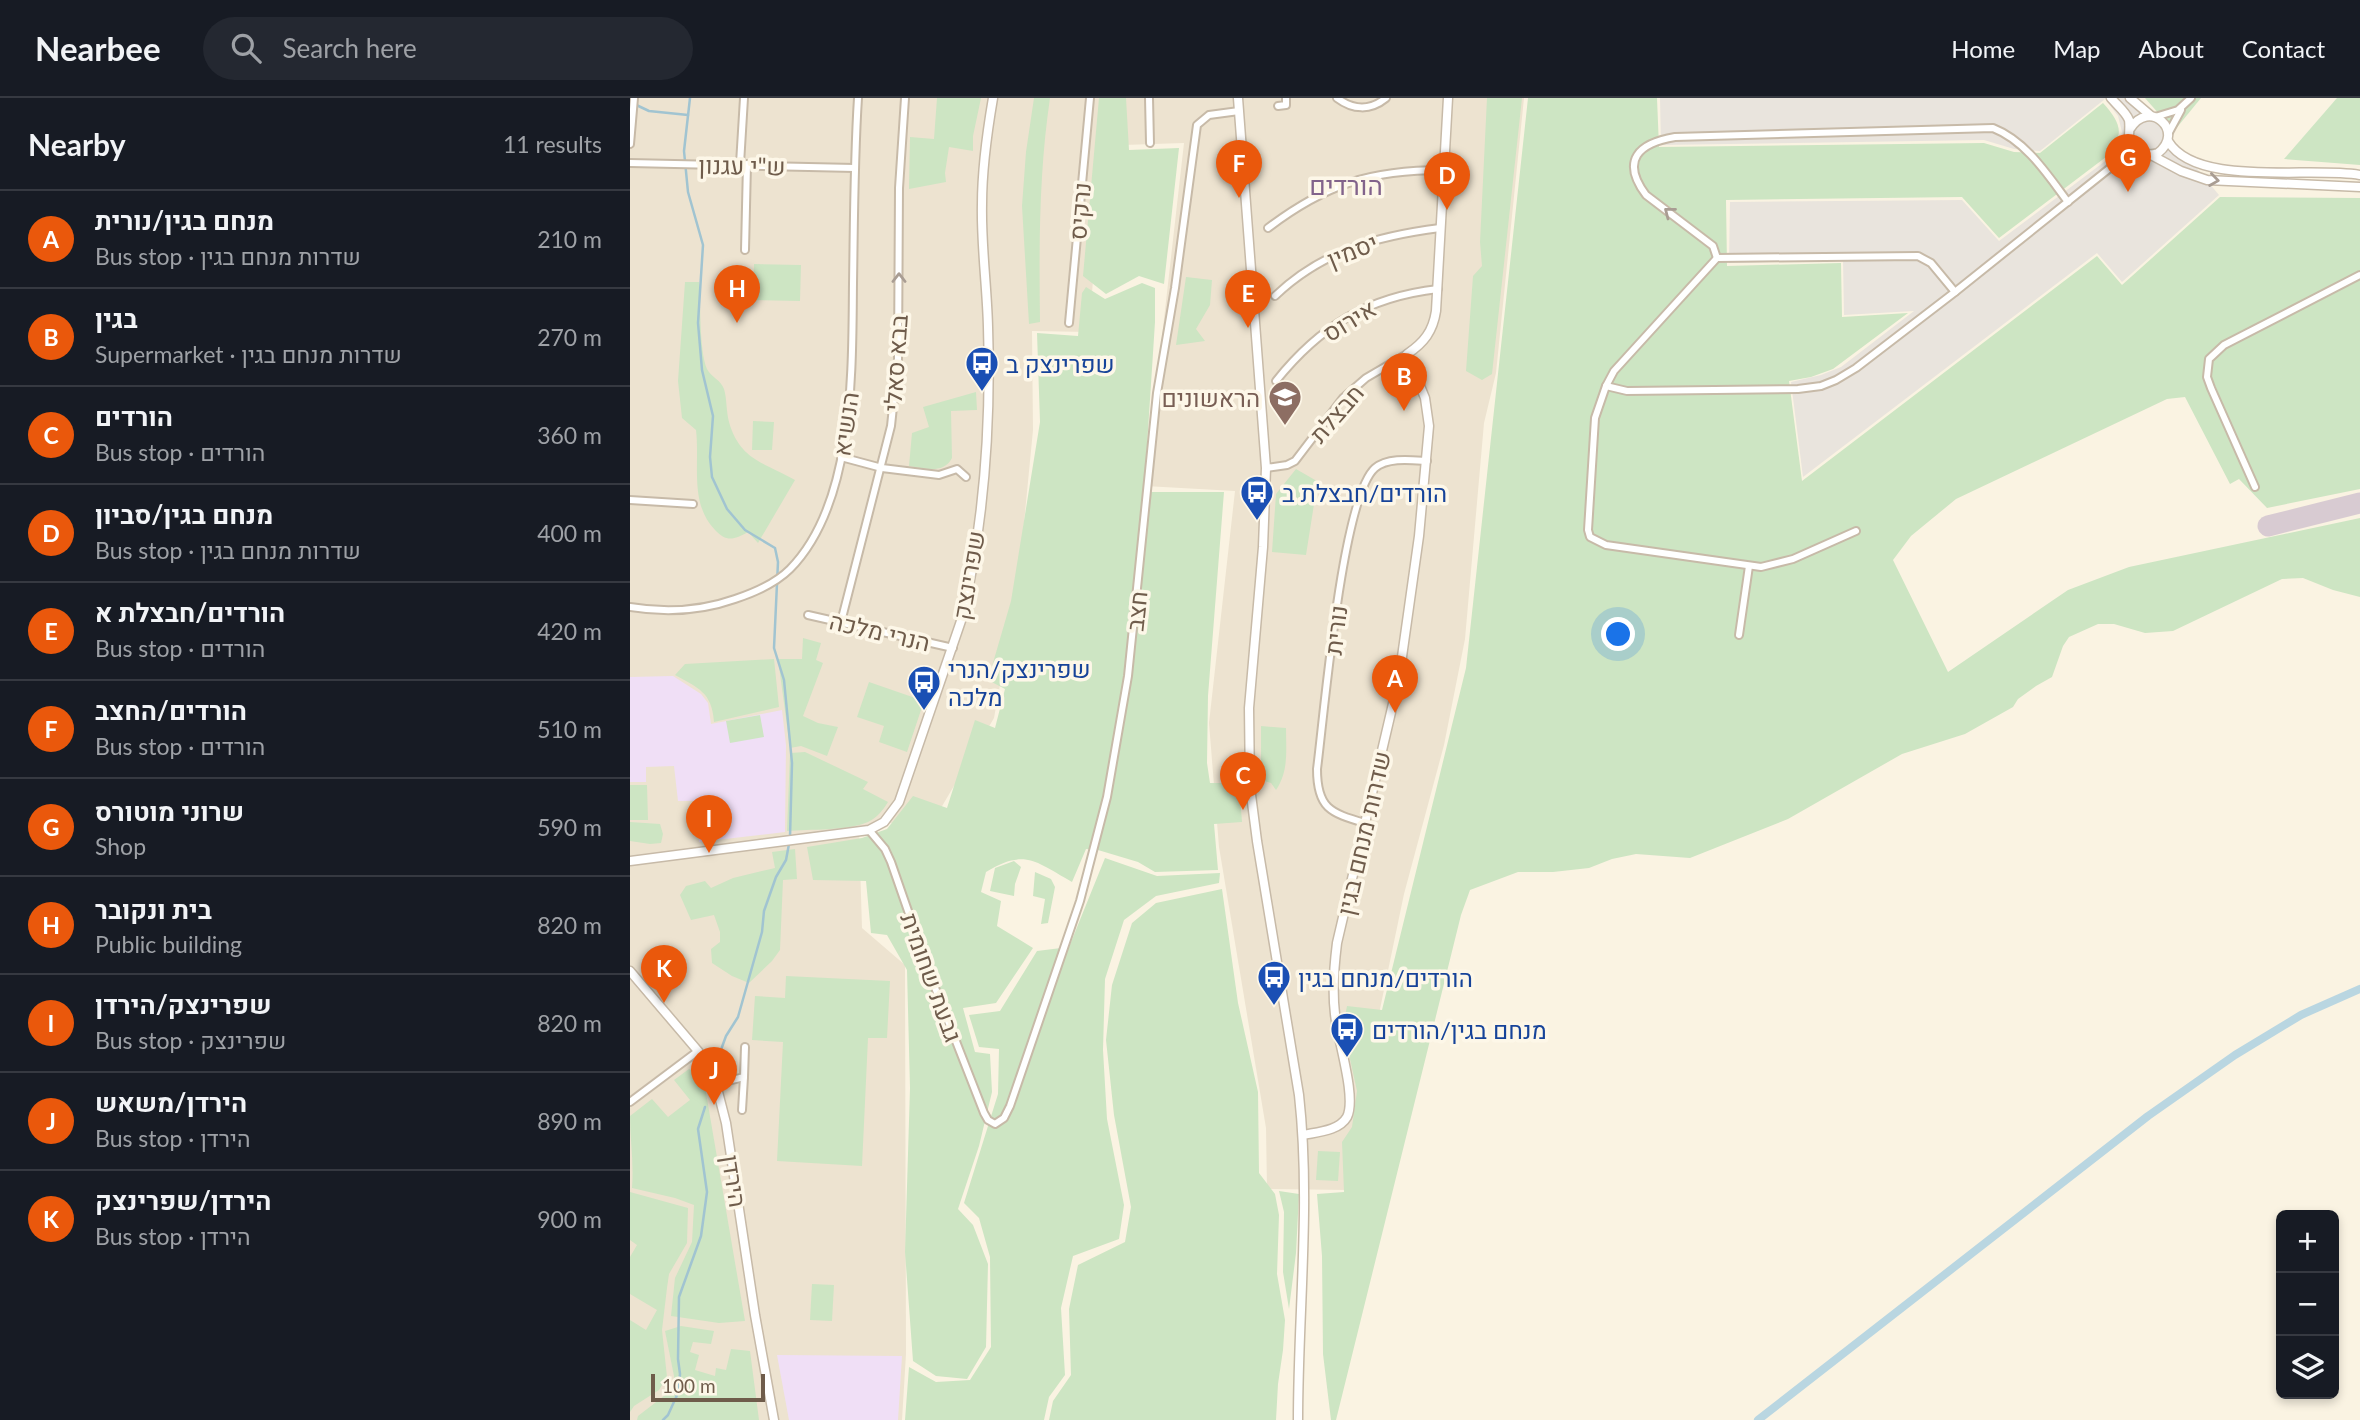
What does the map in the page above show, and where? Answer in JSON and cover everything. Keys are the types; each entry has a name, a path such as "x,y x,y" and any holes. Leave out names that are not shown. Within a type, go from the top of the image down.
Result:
{"street":[{"path":"630,144 634,98"},
{"path":"744,98 745,250"},
{"name":"הנשיא","path":"630,607 673,611 707,608 744,596 789,570 815,533 827,505 848,422 858,98"},
{"name":"בבא סאלי","path":"841,622 891,426 898,359 899,188 905,98"},
{"name":"שפרינצק","path":"869,830 884,822 899,802 953,648 969,589 984,465 988,326 981,205 985,148 993,98"},
{"name":"נרקיס","path":"1069,323 1090,98"},
{"path":"1149,98 1150,143"},
{"path":"1238,98 1266,468 1263,547 1249,708 1249,775 1258,853 1299,1095 1303,1135 1304,1267 1297,1420"},
{"path":"1278,106 1286,105 1286,98"},
{"path":"1337,98 1357,108 1374,106 1386,98"},
{"path":"1407,355 1427,338 1434,326 1448,98"},
{"path":"2111,98 2126,115 2133,147 2207,180 2360,187"},
{"path":"2130,98 2145,113 2164,124 2179,155 2209,168 2360,175"},
{"path":"2115,164 2126,149 2134,122 2143,117 2170,114 2191,98"},
{"path":"1606,386 1627,391 1764,391 1821,386 1856,368 2115,164 2130,156 2148,155 2162,150 2184,105"},
{"name":"חצב","path":"995,1124 1004,1118 1010,1106 1083,889 1107,797 1128,676 1157,393 1175,288 1197,125 1209,115 1239,111"},
{"path":"1717,258 1713,246 1646,195 1635,177 1636,158 1641,149 1655,141 1675,137 1993,128 2008,134 2029,153 2068,202"},
{"name":"ש\"י עגנון","path":"630,163 855,169"},
{"path":"1268,228 1338,186 1389,172 1443,170"},
{"name":"יסמין","path":"1275,296 1319,263 1353,246 1392,235 1440,228"},
{"path":"1856,531 1793,559 1761,567 1606,545 1590,537 1588,520 1595,418 1606,386 1614,371 1717,258 1918,256 1931,263 1955,292"},
{"path":"2255,487 2211,388 2207,377 2208,359 2224,345 2360,275"},
{"name":"אירוס","path":"1276,381 1310,344 1357,311 1394,296 1438,289"},
{"name":"חבצלת","path":"1266,468 1295,461 1343,398 1366,378 1407,355"},
{"name":"שדרות מנחם בגין","path":"1303,1135 1339,1125 1346,1119 1349,1111 1348,1087 1335,1012 1337,943 1401,668 1429,441 1428,411 1407,355"},
{"path":"841,457 882,468 939,475 957,469 966,477"},
{"name":"נורית","path":"1365,823 1337,815 1329,809 1318,794 1317,784 1346,549 1358,503 1371,472 1378,466 1394,461 1427,461"},
{"path":"630,500 693,504"},
{"path":"1739,635 1749,566"},
{"name":"הנרי מלכה","path":"808,615 953,648"},
{"path":"630,861 869,830"},
{"name":"גבעת שחומית","path":"869,830 885,849 891,862 932,980 984,1113 988,1120 995,1124"},
{"name":"הירדן","path":"630,971 698,1051 716,1084 726,1123 774,1420"},
{"path":"742,1110 745,1047"},
{"path":"630,1102 698,1051"},
{"path":"716,1084 744,1077"}],"shaded area":[{"path":"630,98 1107,98 1089,332 1032,331 1033,430 1018,585 994,718 938,813 859,830 862,928 905,965 906,1354 902,1420 630,1420"},
{"path":"1122,98 1524,98 1496,373 1484,423 1465,639 1444,745 1404,894 1370,1057 1348,1190 1267,1189 1266,1128 1219,847 1209,723 1235,491 1145,486 1184,143 1123,145"},
{"path":"1660,98 2138,98 2219,195 2122,282 2097,253 1803,477 1791,382 1841,367 1914,311 1844,315 1843,260 1729,263 1730,202 1962,200 1999,241 2108,159 2118,147 2122,132 2118,116 2105,99 2040,151 2014,149 1984,140 1661,145"},
{"path":"673,676 701,694 708,703 711,724 782,710 786,745 785,832 699,842 697,801 678,801 674,766 646,767 646,782 630,782 630,677"},
{"path":"777,1355 902,1356 898,1420 789,1420"}],"green space":[{"path":"937,98 981,98 973,136 973,151 949,147 946,182 909,189 910,137 934,139"},
{"path":"1034,98 1050,98 1042,181 1040,322 1029,324 1022,206"},
{"path":"1099,98 1126,98 1129,150 1179,148 1164,284 1139,276 1106,294 1083,276"},
{"path":"1487,98 1522,98 1492,374 1482,380 1466,371 1473,276 1482,266 1480,242"},
{"path":"1528,98 1657,98 1659,147 1984,143 2014,152 2040,153 2103,103 2109,110 2119,130 2116,142 2106,157 1999,238 1962,197 1726,200 1727,266 1841,263 1842,317 1908,313 1833,369 1789,381 1802,481 2097,256 2122,285 2220,197 2360,198 2360,489 2267,508 2239,479 2230,484 2185,397 2167,399 1956,499 1911,536 1893,560 1948,672 2068,590 2129,567 2360,518 2360,597 2303,578 2282,579 2173,631 2145,633 2114,624 2098,624 2069,637 2052,677 2018,699 2013,707 1965,734 1902,754 1788,819 1690,858 1636,854 1589,868 1518,872 1470,890 1461,915 1336,1420 1331,1420 1323,1354 1322,1256 1317,1194 1344,1192 1342,1142 1352,1127 1357,1091 1343,1027 1347,1006 1382,1010 1466,668"},
{"path":"2145,98 2201,98 2174,131"},
{"path":"2337,98 2360,98 2360,165 2284,159"},
{"path":"754,264 801,265 800,301 753,300"},
{"path":"1186,277 1212,280 1210,305 1196,329 1205,341 1176,345"},
{"path":"685,282 699,282 704,361 709,372 724,389 728,418 739,445 763,464 795,480 758,543 748,532 734,538 723,536 715,530 702,508 697,483 696,430 682,418 678,381"},
{"path":"1142,283 1155,288 1144,492 1224,492 1208,696 1207,763 1210,783 1239,783 1242,822 1214,824 1218,870 1155,872 1138,862 1086,849 1072,882 1030,860 1011,861 986,872 981,892 1001,901 997,926 1033,948 996,1003 963,1008 975,1052 990,1054 992,1092 979,1146 958,1209 973,1225 988,1264 986,1347 967,1379 936,1376 913,1361 905,1252 910,1088 907,970 887,935 871,933 866,881 813,880 807,847 862,838 887,829 913,796 947,808 975,720 995,728 1005,689 988,680 1011,601 1040,422 1037,333 1078,336 1082,293 1086,287 1105,299"},
{"path":"976,392 977,410 951,411 952,458 948,463 938,469 909,466 912,433 929,427 923,407"},
{"path":"753,421 774,422 772,450 752,450"},
{"path":"1296,469 1322,484 1315,498 1306,555 1272,552 1276,494"},
{"path":"803,638 821,643 816,660 823,663 803,716 818,723 838,727 827,756 801,746 790,748 778,659 802,659"},
{"path":"774,659 779,707 714,722 707,697 675,675 685,664"},
{"path":"869,682 924,701 907,752 879,742 884,726 857,717"},
{"path":"760,715 764,737 730,743 726,721"},
{"path":"1261,726 1286,728 1285,768 1276,790 1271,783 1261,780"},
{"path":"805,752 868,782 863,789 888,802 882,811 868,822 859,825 787,831 790,753"},
{"path":"630,785 647,785 648,820 630,820"},
{"path":"630,822 660,824 663,834 661,843 630,841"},
{"path":"795,849 797,879 783,880 780,950 749,983 732,976 712,963 711,949 720,942 720,932 714,915 691,920 680,895 686,886 705,881 711,888 733,878 775,868 772,852"},
{"path":"1105,858 1157,876 1220,873 1219,883 1156,896 1124,920 1105,979 1103,1050 1107,1119 1124,1205 1119,1239 1073,1256 1061,1308 1065,1375 1049,1397 1044,1420 905,1420 909,1367 936,1382 970,1380 991,1347 990,1257 979,1218 964,1203 998,1094 999,1049 979,1047 969,1015 1000,1011 1037,951 1069,947"},
{"path":"1014,861 1021,867 1014,896 990,891 995,868"},
{"path":"1035,872 1051,879 1055,887 1048,923 1041,924 1045,899 1033,896"},
{"path":"1222,889 1238,1003 1258,1092 1259,1173 1275,1194 1279,1215 1277,1274 1285,1320 1276,1420 1049,1420 1053,1401 1071,1375 1069,1309 1078,1265 1125,1242 1131,1207 1114,1115 1106,1040 1112,985 1132,923 1156,903"},
{"path":"786,976 890,981 887,1038 868,1038 862,1166 777,1161 783,1042 752,1040 755,996 785,998"},
{"path":"689,1069 698,1074 705,1087 745,1321 719,1323 671,1316 675,1278 692,1242 694,1205 632,1188 630,1116 652,1099 668,1117 690,1100 674,1080"},
{"path":"1318,1151 1340,1152 1338,1181 1316,1180"},
{"path":"1279,1191 1299,1194 1296,1253 1289,1309 1283,1272 1284,1212"},
{"path":"630,1192 688,1208 687,1243 669,1274 667,1288 662,1330 667,1377 659,1390 634,1406 630,1412 630,1320 646,1330 657,1310 630,1294 630,1257 637,1245 630,1240"},
{"path":"812,1284 834,1285 832,1321 810,1320"},
{"path":"681,1326 714,1331 711,1344 693,1342 690,1352 699,1355 695,1370 715,1376 716,1368 726,1370 731,1349 750,1351 759,1420 637,1420 638,1416 673,1389 674,1376 665,1331"}],"waterway":[{"path":"690,98 684,151 688,192 703,245 698,323 702,370 713,416 710,457 712,477 727,509 745,530 775,548 778,562 774,648 784,680 792,763 790,837"},
{"path":"630,102 649,111 688,115"},
{"path":"718,1058 726,1036 738,1017 762,932 764,911 776,877 786,860 789,844"},
{"path":"1758,1420 2148,1116 2235,1055 2301,1015 2360,989"},
{"path":"663,1420 678,1393 679,1297 701,1236 707,1192 698,1129 705,1107"}],"taxiway":[{"path":"2268,526 2360,503"}],"place":[{"name":"שרוני מוטורס","path":"2128,192"},
{"name":"הורדים/החצב","path":"1239,198"},
{"name":"מנחם בגין/סביון","path":"1447,210"},
{"name":"בית ונקובר","path":"737,323"},
{"name":"הורדים/חבצלת א","path":"1248,328"},
{"name":"שפרינצק ב","path":"982,393"},
{"name":"בגין","path":"1404,411"},
{"name":"הראשונים","path":"1285,427"},
{"name":"הורדים/חבצלת ב","path":"1257,522"},
{"name":"שפרינצק/הנרי מלכה","path":"924,712"},
{"name":"מנחם בגין/נורית","path":"1395,713"},
{"name":"הורדים","path":"1243,810"},
{"name":"שפרינצק/הירדן","path":"709,853"},
{"name":"הירדן/שפרינצק","path":"664,1003"},
{"name":"הורדים/מנחם בגין","path":"1274,1007"},
{"name":"מנחם בגין/הורדים","path":"1347,1059"},
{"name":"הירדן/משאש","path":"714,1105"}],"district":[{"name":"הורדים","path":"1346,185"}]}
